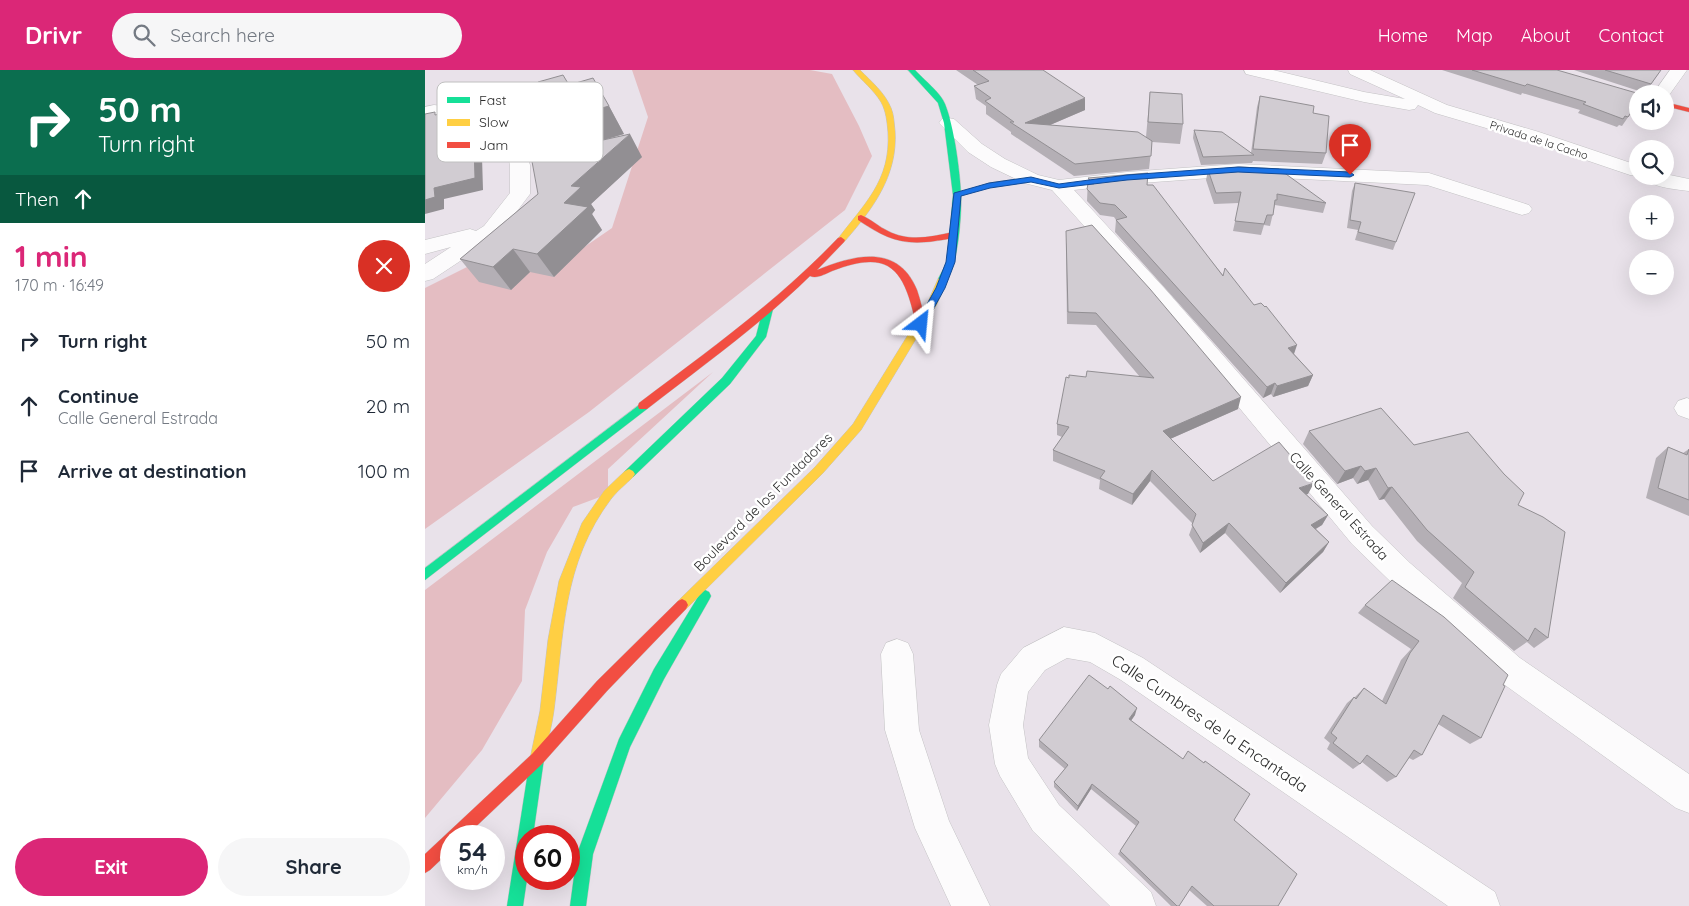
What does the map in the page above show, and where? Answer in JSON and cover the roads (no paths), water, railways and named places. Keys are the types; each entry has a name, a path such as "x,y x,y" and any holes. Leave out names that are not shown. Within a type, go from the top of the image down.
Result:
{"main road":[{"path":"425,575 768,309 836,246 861,218 881,190 891,160 893,140 888,109 870,83 856,70"},
{"name":"Boulevard de los Fundadores","path":"467,825 537,759 602,686 727,559 819,470 857,427 889,379 921,324 951,262 957,195 948,122 941,102 911,70"},
{"path":"1674,106 1689,110"},
{"path":"957,195 989,185 1031,179"},
{"path":"861,218 883,235 895,241 912,242 953,235"},
{"path":"796,283 847,261 870,257 882,260 903,273 910,285 921,324"},
{"path":"515,906 537,759 547,711 554,640 565,581 586,527 608,494 726,381 761,337 768,309"},
{"path":"578,906 585,854 623,744 659,674 727,559"},
{"path":"425,865 440,851"}],"street":[{"name":"Privada de la Cacho","path":"1252,70 1364,98 1441,109 1533,136 1629,168"},
{"name":"Privada de la Cacho","path":"1356,70 1441,109"},
{"path":"1668,85 1679,70"},
{"path":"948,122 975,148 998,163 1031,179 1059,186 1127,178 1238,170 1429,179 1522,209"},
{"path":"425,274 491,231 520,194 519,162"},
{"path":"1674,183 1689,185"},
{"name":"Calle General Estrada","path":"1059,186 1158,295 1362,536 1509,669 1689,795"},
{"path":"425,247 491,231"},
{"name":"Calle Cumbres de la Encantada","path":"1137,906 1046,818 1011,764 1007,725 1013,684 1034,659 1064,642 1095,648 1132,669 1481,906"},
{"path":"897,654 902,730 933,828 971,906"}]}
